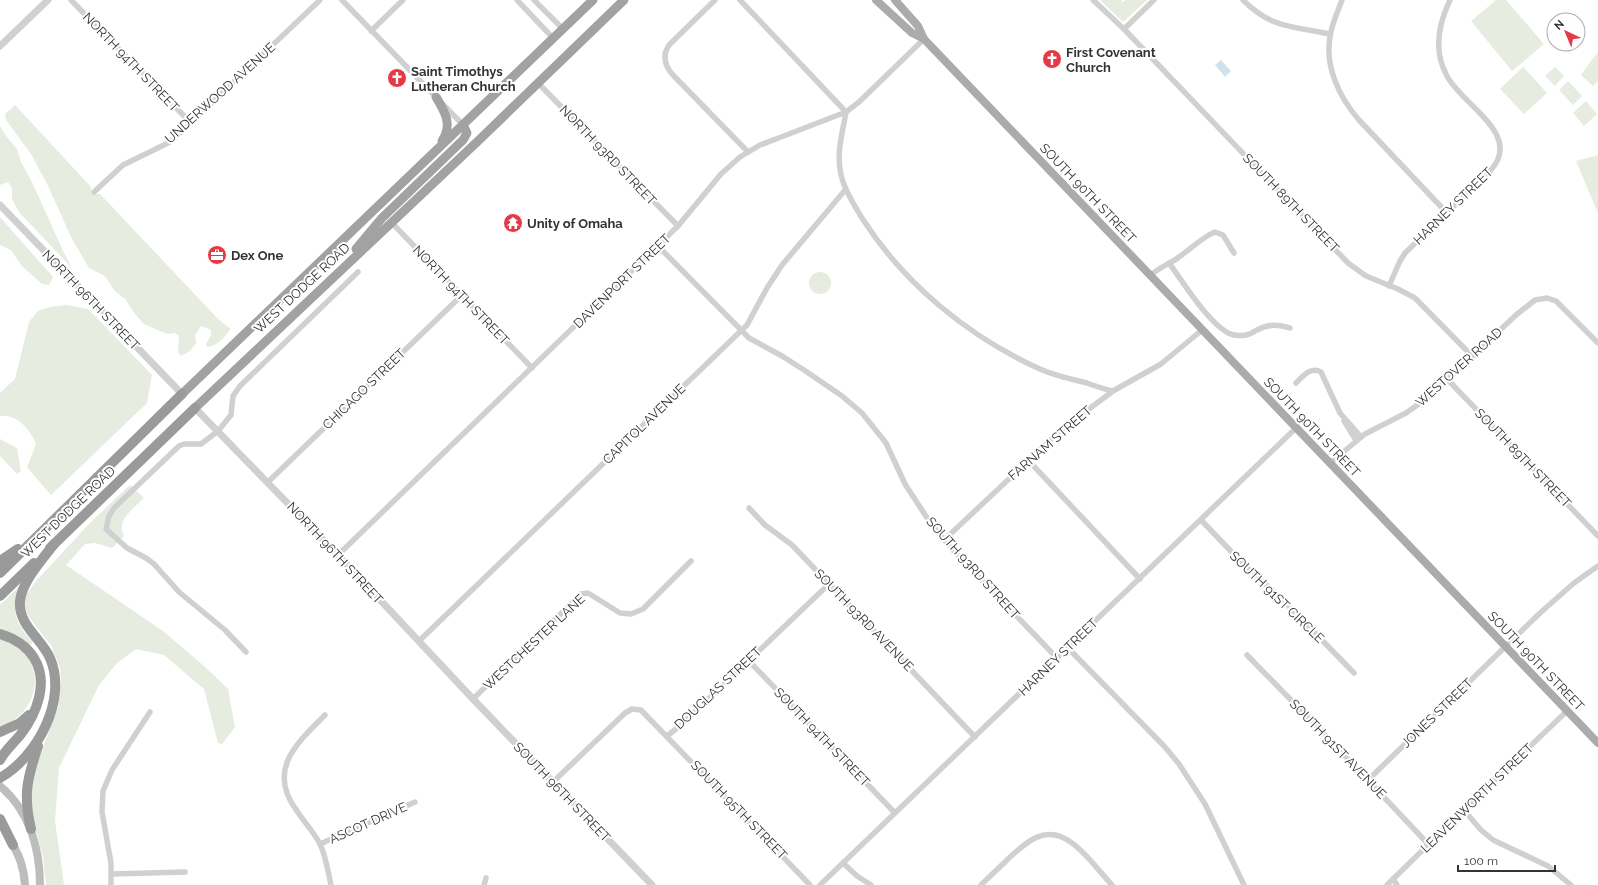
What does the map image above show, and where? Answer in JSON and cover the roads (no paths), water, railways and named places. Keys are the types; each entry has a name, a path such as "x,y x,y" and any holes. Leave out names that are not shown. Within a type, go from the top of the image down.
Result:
{"highway":[{"name":"WEST DODGE ROAD","path":"0,574 182,394 594,0"},
{"name":"WEST DODGE ROAD","path":"0,596 195,408 624,0"},
{"path":"431,156 444,137 448,125 445,112 436,97"},
{"path":"344,266 382,218 463,140 467,133 463,125"},
{"path":"0,561 42,531"},
{"path":"31,829 25,803 28,782 55,694 53,668 45,649 22,618 20,600 26,584 54,544"},
{"path":"0,634 18,641 26,647 36,662 42,686 37,704 22,733 0,760"},
{"path":"0,732 20,723 27,718 37,704"},
{"path":"0,778 17,766 27,755 46,726"},
{"path":"0,819 13,845"}],"main road":[{"path":"876,0 912,33 924,39"},
{"path":"895,0 916,24 924,39"},
{"name":"SOUTH 90TH STREET","path":"924,39 1598,743"},
{"path":"0,786 13,797 31,829 38,862 40,885"},
{"path":"0,829 13,845 22,865 24,885"}],"street":[{"path":"0,46 48,0"},
{"name":"NORTH 94TH STREET","path":"71,0 191,123"},
{"name":"UNDERWOOD AVENUE","path":"94,192 123,165 168,143 320,0"},
{"path":"342,0 463,125"},
{"path":"371,31 403,0"},
{"path":"517,0 553,38"},
{"path":"534,0 563,29"},
{"path":"715,0 671,42 665,53 665,63 670,72 748,152"},
{"path":"740,0 846,112 839,158 842,178 846,189 852,202 880,243 910,278 939,305 958,320 997,346 1040,369 1063,378 1113,391"},
{"name":"SOUTH 89TH STREET","path":"1093,0 1124,29 1348,263 1366,276 1408,294 1421,303 1473,357"},
{"path":"1124,29 1154,0"},
{"path":"1243,0 1258,13 1280,25 1330,34"},
{"path":"1342,0 1330,34 1329,50 1333,77 1345,102 1359,120 1446,212"},
{"name":"HARNEY STREET","path":"1389,286 1405,253 1495,166 1501,147 1496,132 1454,86 1441,63 1438,46 1439,29 1443,14 1450,0"},
{"name":"DAVENPORT STREET","path":"338,555 658,246 678,226 721,174 740,157 776,139 846,112 859,102 924,39"},
{"name":"NORTH 93RD STREET","path":"538,83 678,226"},
{"name":"CAPITOL AVENUE","path":"419,641 747,325 767,288 782,265 846,189"},
{"name":"NORTH 96TH STREET","path":"0,205 182,394"},
{"name":"NORTH 94TH STREET","path":"391,222 532,368"},
{"path":"1150,276 1159,268 1178,258 1215,232 1223,235 1234,253"},
{"path":"658,246 741,331"},
{"path":"1169,263 1193,297 1218,325 1230,334 1246,335 1274,324 1290,328"},
{"path":"246,652 225,630 179,592 154,564 127,548 106,529 109,516 114,508 175,449 182,445 201,444 218,431 231,415 233,396 240,386 358,272"},
{"name":"CHICAGO STREET","path":"268,482 461,296"},
{"name":"WESTOVER ROAD","path":"1330,463 1359,439 1416,407 1448,380 1529,304 1540,298 1547,298 1556,301 1598,343"},
{"name":"FARNAM STREET","path":"944,540 1028,460 1073,420 1113,391 1161,364 1202,330"},
{"name":"SOUTH 93RD STREET","path":"741,331 749,338 782,356 853,404 874,426 886,443 905,484 918,506 944,540 1057,658"},
{"path":"1296,383 1310,371 1318,371 1322,374 1343,417 1359,439"},
{"name":"SOUTH 89TH STREET","path":"1448,380 1598,536"},
{"name":"NORTH 96TH STREET","path":"195,408 338,555 473,699"},
{"name":"HARNEY STREET","path":"820,885 1296,428"},
{"path":"1028,460 1140,579"},
{"name":"SOUTH 93RD AVENUE","path":"749,508 765,525 792,545 975,737"},
{"name":"SOUTH 91ST CIRCLE","path":"1201,520 1246,567 1273,591 1354,673"},
{"name":"WESTCHESTER LANE","path":"473,699 581,594 588,593 620,612 632,614 643,608 691,561"},
{"name":"JONES STREET","path":"1368,780 1540,613 1598,566"},
{"name":"DOUGLAS STREET","path":"553,782 629,710 637,709 644,712 667,736 681,725 829,584"},
{"path":"1068,648 1164,746 1179,764 1205,804 1244,885"},
{"name":"SOUTH 91ST AVENUE","path":"1247,655 1429,845"},
{"name":"SOUTH 94TH STREET","path":"748,660 895,813"},
{"name":"SOUTH 96TH STREET","path":"473,699 652,885"},
{"name":"LEAVENWORTH STREET","path":"1388,885 1567,711"},
{"path":"111,885 112,874 102,812 104,791 112,770 150,712"},
{"name":"ASCOT DRIVE","path":"325,715 294,748 286,763 285,772 286,788 290,800 320,844 331,885"},
{"name":"SOUTH 95TH STREET","path":"667,736 810,885"},
{"name":"ASCOT DRIVE","path":"320,844 415,802"},
{"path":"1464,810 1480,829 1493,840 1544,863 1571,885"},
{"path":"981,885 1025,842 1037,836 1044,835 1056,835 1071,842 1112,885"},
{"path":"843,863 857,876 871,885"},
{"path":"112,874 185,872"},
{"path":"484,885 486,878"},
{"path":"1393,879 1397,885"}],"water":[{"path":"1221,60 1231,71 1225,77 1215,65"}],"place":[{"name":"First Covenant Church","path":"1052,59"},
{"name":"Saint Timothys Lutheran Church","path":"397,78"},
{"name":"Unity of Omaha","path":"513,223"},
{"name":"Dex One","path":"217,255"}]}
